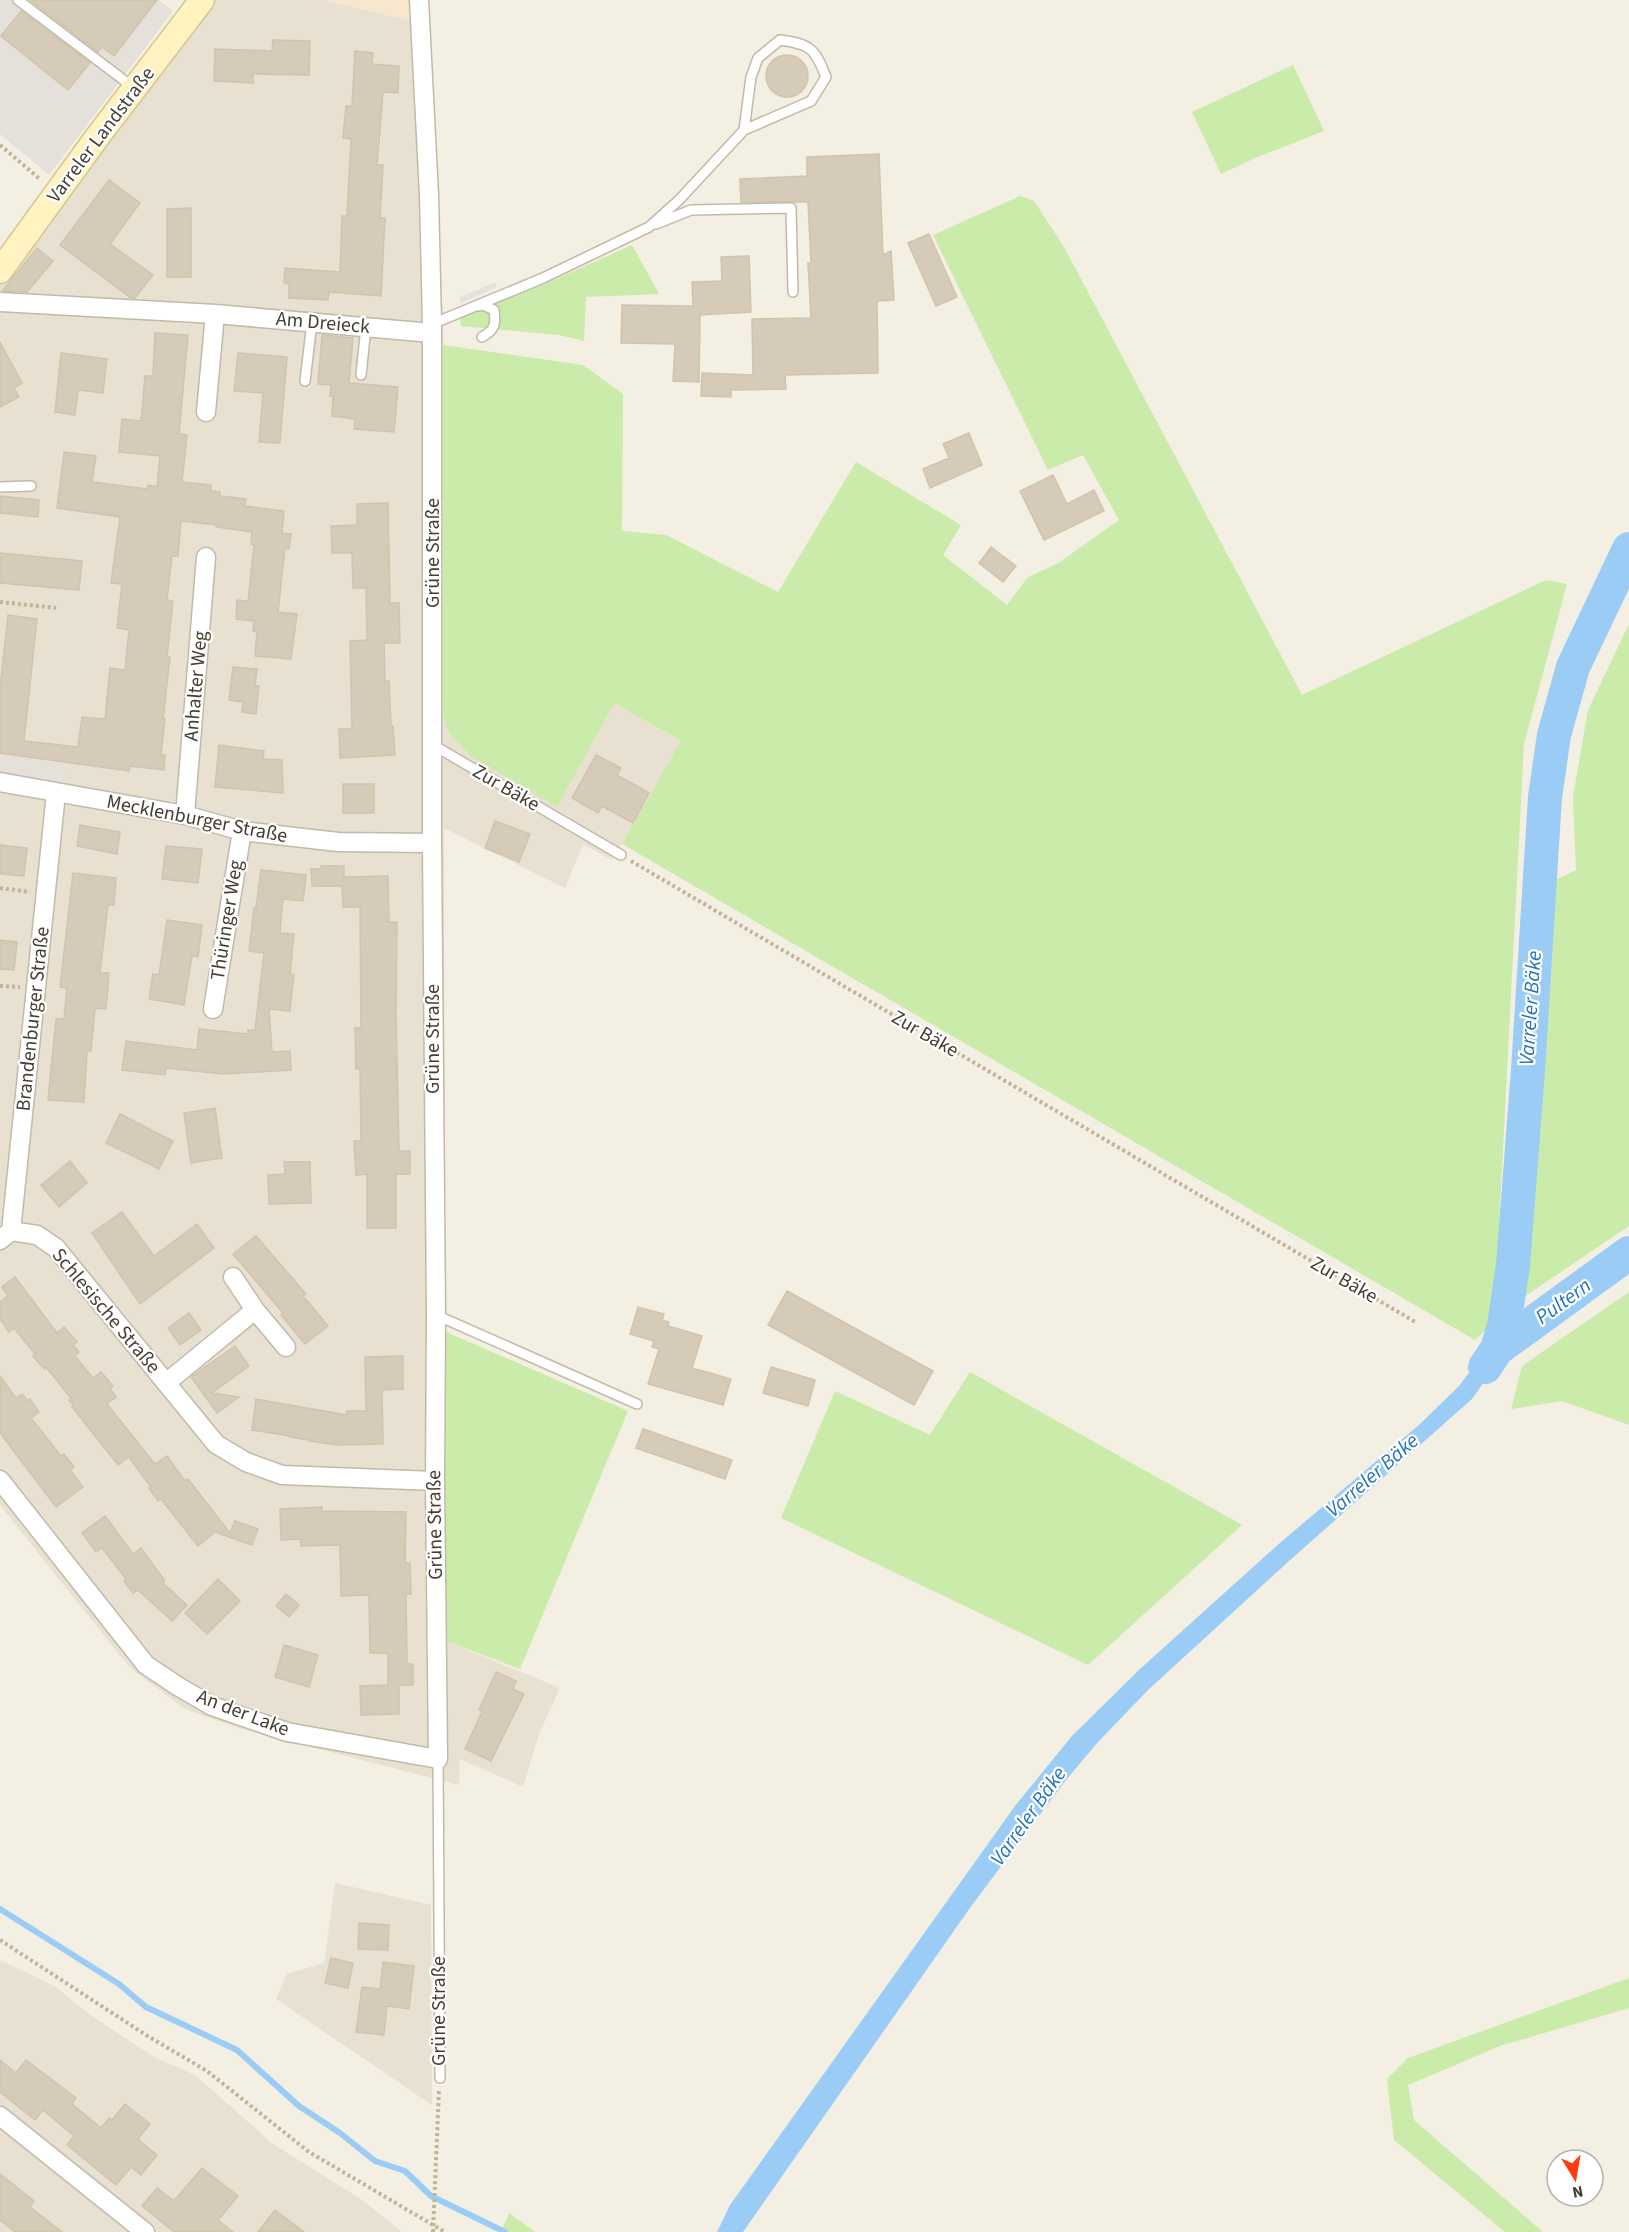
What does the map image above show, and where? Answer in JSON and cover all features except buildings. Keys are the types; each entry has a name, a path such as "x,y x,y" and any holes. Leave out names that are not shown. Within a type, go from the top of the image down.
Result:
{"main road":[{"name":"Varreler Landstraße","path":"0,271 202,0"}],"street":[{"name":"Grüne Straße","path":"419,0 427,136 432,328 432,843 438,1759"},
{"name":"Am Dreieck","path":"0,302 215,314 366,327 432,328"},
{"path":"206,412 215,314"},
{"name":"Anhalter Weg","path":"185,815 206,557"},
{"name":"Mecklenburger Straße","path":"0,782 185,815 242,831 338,842 432,843"},
{"name":"Brandenburger Straße","path":"6,1236 56,793"},
{"name":"Thüringer Weg","path":"213,1009 242,831"},
{"name":"Schlesische Straße","path":"6,1236 37,1235 56,1248 216,1444 246,1462 282,1475 435,1481"},
{"path":"233,1277 255,1310 286,1347"},
{"name":"Schlesische Straße","path":"166,1383 255,1310"},
{"name":"An der Lake","path":"0,1480 146,1665 179,1687 212,1706 287,1732 438,1759"},
{"path":"0,2116 145,2232"}],"lane":[{"path":"18,0 125,81 137,87"},
{"path":"649,227 679,200 744,130 811,101 826,77 818,56 802,43 780,40 758,58 751,77 744,130"},
{"path":"432,328 473,306 543,278 649,227 691,210 791,207 793,292"},
{"path":"473,306 483,305 494,310 496,323 491,332 483,338"},
{"path":"305,381 312,322"},
{"path":"361,375 366,327"},
{"path":"0,487 31,486"},
{"name":"Zur Bäke","path":"433,745 621,855"},
{"path":"436,1315 637,1404"},
{"name":"Grüne Straße","path":"438,1759 440,2078"}],"path":[{"path":"0,145 56,193"},
{"path":"0,602 56,608"},
{"name":"Zur Bäke","path":"621,855 1417,1323"},
{"path":"0,888 46,894"},
{"path":"0,1940 146,2035 207,2071 309,2152 433,2229 445,2232"},
{"path":"433,2229 440,2078"}],"shaded area":[{"path":"0,0 159,0 173,11 49,175 0,134"},
{"path":"212,0 324,0 429,25 443,320 443,714 449,733 472,757 614,703 682,742 612,860 583,844 565,888 444,828 446,1641 560,1688 539,1734 523,1787 460,1759 459,1785 238,1728 185,1709 130,1668 0,1505 0,285"},
{"path":"324,0 414,0 415,21"},
{"path":"495,282 497,287 461,303 459,298"},
{"path":"0,738 69,747 64,784 0,773"},
{"path":"335,1883 431,1905 432,2105 276,1999 287,1974 324,1963"},
{"path":"0,1960 56,1987 90,2015 156,2058 195,2075 273,2144 364,2201 402,2232 0,2232"}],"green space":[{"path":"1293,65 1324,131 1221,174 1192,112"},
{"path":"1020,196 1034,201 1064,247 1302,695 1546,580 1567,584 1524,744 1494,1322 1475,1340 622,844 681,741 614,703 557,807 472,757 449,733 443,714 443,345 583,365 623,394 622,531 666,535 778,592 856,462 961,525 943,555 1007,605 1027,578 1060,562 1119,520 1083,455 1048,470 933,235"},
{"path":"632,245 659,294 586,297 584,341 559,335 461,326 460,318 545,284"},
{"path":"1629,624 1629,1226 1518,1301 1548,884 1576,870 1573,797 1588,710"},
{"path":"1629,1292 1629,1425 1562,1401 1511,1409 1522,1366"},
{"path":"444,1331 628,1411 520,1669 446,1641"},
{"path":"970,1372 1242,1525 1088,1665 781,1518 835,1391 930,1435"},
{"path":"1629,1978 1629,2008 1500,2046 1408,2085 1414,2120 1543,2232 1505,2232 1394,2140 1387,2079 1408,2058"},
{"path":"509,2213 535,2232 501,2232"}],"water":[{"path":"1504,1326 1505,1352 1472,1399 1148,1690 1098,1742 1066,1780 972,1905 743,2232 717,2232 730,2205 1015,1806 1072,1736 1140,1669 1281,1542 1419,1425 1459,1386"}],"waterway":[{"name":"Varreler Bäke","path":"1485,1367 1497,1349 1504,1326 1513,1265 1545,797 1554,735 1573,667 1629,549"},
{"name":"Pultern","path":"1497,1349 1629,1253"},
{"path":"0,1909 119,1984 146,2007 237,2050 299,2106 340,2133 375,2161 405,2171 431,2196 505,2232"}]}
